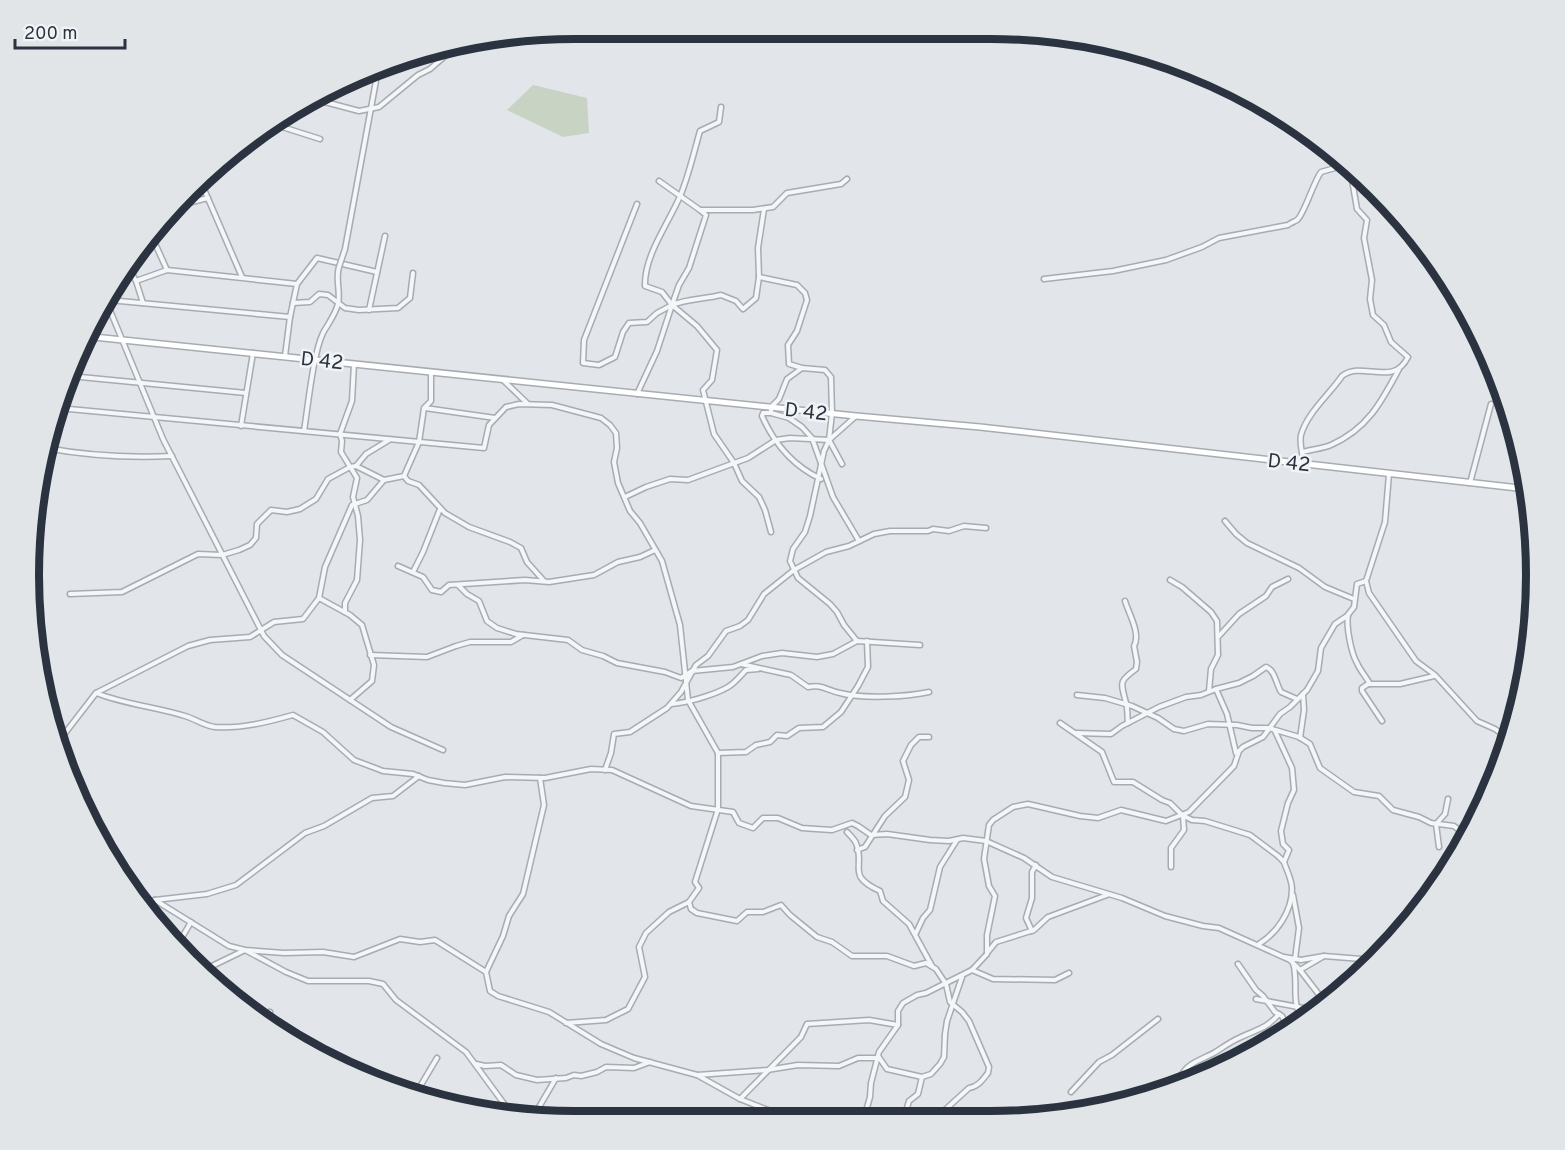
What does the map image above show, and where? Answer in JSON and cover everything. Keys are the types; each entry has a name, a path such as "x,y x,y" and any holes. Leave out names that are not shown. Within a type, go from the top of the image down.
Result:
{"street":[{"path":"323,102 359,111 379,107 418,75 449,54"},
{"path":"304,431 316,360 323,334 339,302 337,272 345,249 377,77"},
{"path":"721,106 719,122 700,131 680,195 660,236 645,276 645,286 662,292 672,305 697,326 717,350 712,380 703,390 714,434 734,463 742,481 759,498 771,532"},
{"path":"281,127 320,139"},
{"path":"1044,279 1113,271 1166,260 1219,238 1288,225 1302,214 1307,196 1321,172 1337,167"},
{"path":"700,210 764,209 773,207 787,193 841,184 847,179"},
{"path":"1303,452 1331,445 1360,428 1386,394 1408,355 1398,350 1391,342 1384,325 1373,315 1370,299 1372,280 1364,238 1367,220 1357,209 1352,180"},
{"path":"637,393 657,351 679,285 689,268 706,215 659,181"},
{"path":"204,189 243,278"},
{"path":"190,202 208,198"},
{"path":"637,204 584,340 583,363 599,365 615,357 623,332 629,324 647,322 657,313 681,301 721,295 736,302 743,309 756,298 759,278 758,248 764,209"},
{"path":"369,310 385,236"},
{"path":"155,243 167,270"},
{"path":"285,356 297,284 317,258 377,272"},
{"path":"136,281 167,270 297,284"},
{"path":"132,273 143,303"},
{"path":"293,303 310,302 319,294 328,295 345,308 369,310 398,308 410,298 413,273"},
{"path":"759,278 797,285 805,293 807,300 797,330 788,345 789,364 802,368 825,370 831,377 832,413 829,440 824,451 805,532 793,549 790,561 803,582 830,603 857,640"},
{"path":"114,301 290,317"},
{"path":"111,308 154,418 222,555 269,643 282,655 391,727 443,750"},
{"name":"D 42","path":"95,337 705,400 771,410 832,413 980,427 1519,488"},
{"path":"241,426 253,353"},
{"path":"345,612 345,603 357,580 360,540 356,504 353,497 357,478 341,452 340,434 352,401 354,364"},
{"path":"802,368 787,380 779,399 771,410 762,416 792,461 827,482"},
{"path":"1303,463 1300,437 1314,412 1346,373 1371,371 1383,373 1399,369"},
{"path":"404,476 419,442 424,408 430,401 431,372"},
{"path":"77,377 246,393"},
{"path":"503,380 528,404"},
{"path":"69,409 484,448 489,425 506,407 519,404 552,405 601,418 610,425 616,433 617,448 614,462 618,483 630,511 662,561 668,579 680,625 688,700 718,753 718,809 700,861 695,882 699,888 689,902 669,912 646,933 639,947 645,977 628,1009 606,1020 566,1023"},
{"path":"1470,484 1491,404"},
{"path":"424,408 495,418"},
{"path":"771,410 789,418 812,438 833,497 859,541"},
{"path":"625,497 662,481 688,480 748,458 776,440 812,438 829,440 856,416"},
{"path":"356,466 366,454 389,439"},
{"path":"829,440 842,464"},
{"path":"54,449 124,458 172,456"},
{"path":"70,594 122,591 198,554 222,555 250,545 256,538 257,524 271,510 287,513 300,509 316,499 328,479 350,467 356,466 384,480 404,476"},
{"path":"1389,474 1385,522 1366,581 1369,593 1416,661 1435,675 1469,714 1502,735"},
{"path":"404,476 408,481 419,486 440,509 469,526 521,548 527,562 545,582"},
{"path":"63,735 96,693 188,646 210,640 250,637 274,622 303,619 320,598 325,567 352,505 367,500 384,480"},
{"path":"412,572 423,552 440,509"},
{"path":"1225,521 1247,543 1299,568 1325,587 1354,599"},
{"path":"605,770 614,734 630,732 670,704 696,665 708,656 726,631 748,620 764,594 794,570 826,552 874,534 933,529 949,531 964,526 986,528"},
{"path":"399,566 423,578 432,590 441,592 449,585 525,580 545,582 594,575 618,562 640,557 655,550"},
{"path":"1218,637 1239,614 1266,596 1272,587 1288,579"},
{"path":"1170,580 1182,587 1215,617 1219,627 1218,655 1211,669 1209,691"},
{"path":"1236,754 1243,747 1263,737 1280,714 1290,707 1314,681 1318,671 1321,648 1335,624 1348,615 1354,607 1357,584 1366,581"},
{"path":"458,585 479,601 487,621 497,628 568,640 582,650 617,663 665,672 681,678 692,671 741,664 762,656 782,653 817,657 832,654 857,640 920,645"},
{"path":"320,598 362,624 369,655 374,665 372,681 350,700"},
{"path":"1125,601 1132,623 1136,628 1137,641 1134,646 1136,669 1127,674 1122,682 1128,723"},
{"path":"1348,615 1347,627 1353,653 1370,684"},
{"path":"369,655 427,657 463,644 483,641 511,642 523,634"},
{"path":"718,753 746,752 770,742 777,735 787,736 799,729 823,727 841,712 868,667 867,641"},
{"path":"741,664 791,675 808,687 818,685 840,694 880,698 929,692"},
{"path":"1076,733 1111,734 1146,713 1186,697 1201,695 1239,683 1266,667 1271,669 1281,692 1297,699"},
{"path":"670,704 684,703 730,687 746,670 763,669"},
{"path":"1382,721 1362,692 1362,688 1370,684 1400,684 1435,675"},
{"path":"987,954 987,935 995,896 989,886 984,859 989,825 993,820 1013,807 1028,804 1098,818 1121,810 1166,821 1182,816 1196,806 1234,766 1236,754 1224,707 1216,689"},
{"path":"96,693 187,717 214,727 263,723 293,715 328,737 354,760 383,771 413,774 444,783 465,785 505,777 540,778 591,769 612,770 691,806 733,812 739,823 753,828 763,818 778,818 802,828 832,830 852,823 871,835 887,834 949,841 958,839 986,841 1036,865 1052,877 1149,908 1165,916 1219,928 1294,961 1324,956 1363,959"},
{"path":"1300,738 1304,706 1303,693"},
{"path":"1077,695 1105,698 1127,705 1174,729 1184,731 1208,724 1229,725 1269,728 1300,738 1310,744 1320,768 1354,792 1379,796 1393,810 1436,824 1454,826 1460,831"},
{"path":"1060,723 1102,752 1114,782 1133,782 1162,800 1170,802 1182,816 1184,830 1171,848 1171,867"},
{"path":"1274,731 1292,768 1294,790 1281,831 1283,844 1289,850 1284,862"},
{"path":"858,850 865,847 885,816 905,796 909,780 903,767 905,755 919,737 929,737"},
{"path":"154,900 207,894 237,885 305,833 324,826 372,798 393,796 419,776"},
{"path":"540,778 544,804 523,894 509,916 503,936 486,972 490,991 498,996 549,1012 601,1044 650,1062 697,1075 740,1100 769,1111"},
{"path":"1439,847 1436,824 1445,814 1448,799"},
{"path":"1182,816 1250,835 1284,862 1290,877 1299,928 1294,961 1296,972 1294,999 1298,1014"},
{"path":"847,832 856,842 859,859 857,869 862,879 868,886 879,891 883,901 898,912 915,934 932,966"},
{"path":"915,934 930,910 940,867 958,839"},
{"path":"1032,931 1026,918 1032,898 1032,872 1036,865"},
{"path":"1258,944 1278,928 1292,891"},
{"path":"866,1111 877,1057 898,1025 898,1011 903,1004 917,995 946,984 972,970 996,942 1032,931 1048,917 1107,894"},
{"path":"154,900 229,946 245,950 284,953 323,952 354,957 400,939 420,942 435,940 486,972"},
{"path":"689,902 691,909 697,913 737,921 747,912 763,912 781,905 817,937 832,942 852,956 886,956 914,966 926,963 936,969 946,984 950,1002 969,1021 989,1067 988,1073 975,1087 969,1088 944,1111"},
{"path":"181,938 191,922"},
{"path":"209,966 245,950"},
{"path":"245,950 308,981 369,981 383,984 396,1000 466,1052 505,1106"},
{"path":"1300,969 1324,956"},
{"path":"1294,961 1320,997"},
{"path":"1238,964 1248,980 1275,1012 1282,1016 1285,1023"},
{"path":"972,970 993,979 1055,980 1069,973"},
{"path":"877,1057 887,1069 922,1077 931,1074 944,1058 945,1034 963,976"},
{"path":"1256,999 1305,1009"},
{"path":"1183,1075 1188,1066 1198,1059 1210,1055 1237,1038 1268,1026 1279,1014"},
{"path":"1071,1092 1099,1062 1112,1055 1158,1019"},
{"path":"740,1100 801,1037 807,1024 869,1020 898,1025"},
{"path":"697,1075 767,1070 798,1065 839,1066 849,1060 877,1057"},
{"path":"419,1088 437,1058"},
{"path":"475,1064 501,1065 516,1075 537,1080 581,1076 606,1067 634,1068 650,1062"},
{"path":"906,1111 909,1101 918,1094 922,1077"},
{"path":"537,1110 556,1078"}],"green space":[{"path":"533,85 587,98 589,133 563,137 507,110"}]}
